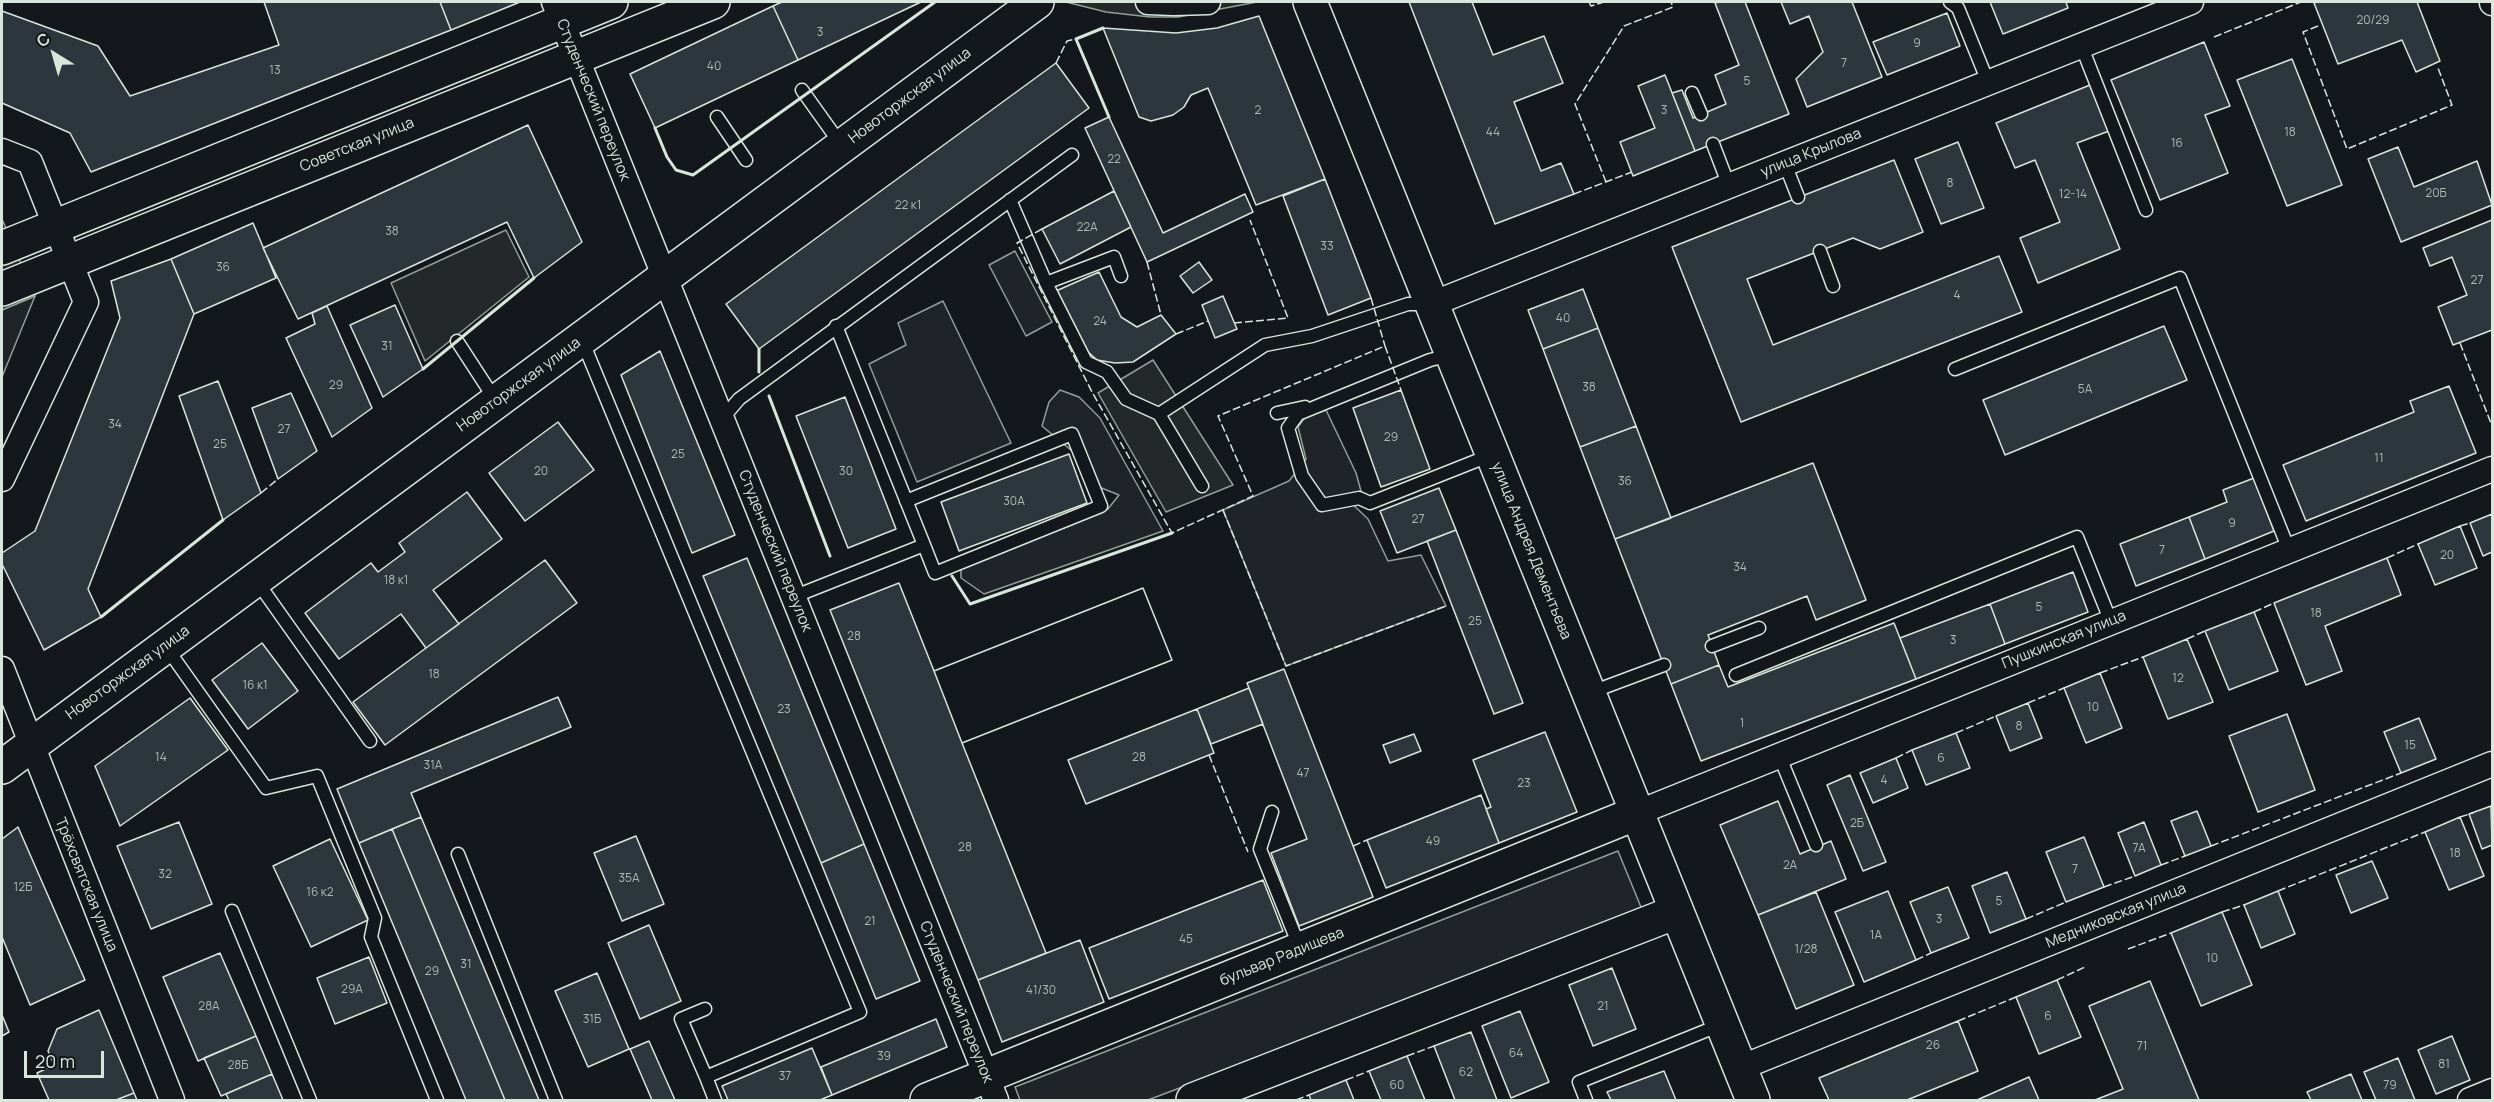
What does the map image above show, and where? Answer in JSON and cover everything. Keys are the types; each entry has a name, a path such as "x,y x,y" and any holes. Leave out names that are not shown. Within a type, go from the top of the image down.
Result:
{"main road":[{"path":"2,248 558,11 611,2"},
{"name":"Советская улица","path":"2,289 713,2"},
{"name":"Новоторжская улица","path":"2,767 1036,2"},
{"name":"улица Андрея Дементьева","path":"1310,2 1753,1101"},
{"name":"бульвар Радищева","path":"927,1101 991,1089 1300,949 1636,813"},
{"path":"1193,1101 1676,912"}],"street":[{"path":"1148,2 1208,2"},
{"name":"улица Крылова","path":"1432,304 2191,2"},
{"name":"Студенческий переулок","path":"558,11 991,1089"},
{"path":"2,152 30,162 86,302 2,479"},
{"name":"Пушкинская улица","path":"1636,813 2493,469"},
{"name":"Трёхсвятская улица","path":"2,669 172,1101"},
{"name":"Медниковская улица","path":"1740,1068 2493,764"},
{"path":"2470,1101 2493,1091"}],"lane":[{"path":"1950,2 1958,9 1988,82"},
{"path":"2081,45 2146,210"},
{"path":"802,90 843,147"},
{"path":"1692,93 1701,114"},
{"path":"717,117 746,160"},
{"path":"1713,144 1729,186"},
{"path":"722,419 739,399 1072,155"},
{"path":"1785,164 1798,197"},
{"path":"1010,200 1046,283 1086,362 1107,372 1126,399 1159,414 1202,486"},
{"path":"1820,251 1833,286"},
{"path":"1046,283 1114,257 1121,276"},
{"path":"1955,369 2180,278 2289,550"},
{"path":"1159,414 1265,345 1312,336 1408,304 1432,304"},
{"path":"836,326 906,501 924,545 935,573 1101,506 1072,434 906,501"},
{"path":"581,339 860,1012 706,1077"},
{"path":"457,341 496,402"},
{"path":"1452,354 1430,360 1298,414 1288,428 1302,476 1322,505 1359,498 1370,503 1492,455"},
{"path":"1277,413 1327,402"},
{"path":"1737,675 2077,537 2111,622"},
{"path":"793,597 924,545"},
{"path":"256,579 370,741"},
{"path":"1712,646 1759,628"},
{"path":"165,646 266,788 317,776 375,918 371,937 437,1101"},
{"path":"1588,694 1664,665"},
{"path":"1779,755 1816,845"},
{"path":"1272,812 1260,849 1300,949"},
{"path":"458,854 555,1101"},
{"path":"232,911 310,1101"},
{"path":"705,1009 681,1019 715,1101"},
{"path":"1586,1101 1579,1082 1722,1024"}],"shaded area":[{"path":"1066,2 1257,2 1178,17 1150,17 1106,12"},
{"path":"2,219 35,296 2,310"},
{"path":"506,230 529,277 425,361 391,283"},
{"path":"1015,251 1052,322 1026,336 989,265"},
{"path":"35,296 2,377 2,310"},
{"path":"943,301 1011,443 917,482 869,364 906,345 898,323"},
{"path":"1153,360 1233,485 1166,512 1098,393"},
{"path":"1060,390 1079,397 1100,418 1163,531 984,594 961,578 961,569 978,559 1108,509 1119,495 1099,487 1072,451 1042,426 1049,402"},
{"path":"1326,410 1356,473 1361,491 1345,497 1368,519 1388,561 1421,555 1446,606 1286,666 1223,510 1289,481 1306,459 1298,427 1306,416"},
{"path":"1618,851 1643,912 1148,1100 1020,1100 1015,1087"}],"building":[{"path":"264,2 440,2 451,30 91,172 70,133 2,103 2,11 98,46 130,96 279,45"},
{"path":"440,2 520,2 451,30"},
{"path":"782,2 921,2 798,60 773,6"},
{"path":"1409,2 1472,2 1493,55 1544,36 1563,83 1514,102 1541,171 1561,163 1574,194 1495,224"},
{"path":"1745,2 1789,114 1695,151 1672,93 1682,90 1693,118 1726,104 1715,75 1739,65 1715,3"},
{"path":"1781,2 1852,2 1882,77 1807,107 1796,79 1823,52 1809,16 1790,24"},
{"path":"1990,2 2066,2 2068,8 2003,34"},
{"path":"2417,2 2440,61 2416,72 2402,40 2338,64 2314,3"},
{"path":"773,6 798,60 655,128 630,74"},
{"path":"1947,13 1960,46 1887,75 1873,42"},
{"path":"1259,16 1325,179 1256,205 1208,88 1191,95 1184,107 1173,115 1151,121 1139,117 1103,28 1176,33 1217,28"},
{"path":"2204,42 2230,106 2205,115 2228,173 2160,200 2111,80"},
{"path":"2292,59 2342,185 2287,206 2237,80"},
{"path":"1056,63 1089,108 759,349 726,304"},
{"path":"1665,75 1695,151 1633,176 1620,142 1655,128 1638,86"},
{"path":"2090,85 2109,131 2077,143 2120,249 2038,283 2020,238 2060,222 2035,160 2015,168 1996,123"},
{"path":"1109,117 1163,233 1245,194 1253,212 1147,262 1085,128"},
{"path":"528,125 582,242 534,278 507,222 298,319 263,248"},
{"path":"1958,142 1984,208 1941,224 1915,159"},
{"path":"2398,147 2414,187 2477,161 2492,205 2401,242 2368,159"},
{"path":"1894,160 1923,232 1880,249 1853,238 1747,279 1773,345 1999,256 2022,312 1741,422 1672,247"},
{"path":"1325,179 1371,298 1328,315 1283,196"},
{"path":"1114,191 1131,227 1060,264 1042,229"},
{"path":"2492,220 2492,330 2453,345 2438,307 2467,295 2452,257 2430,266 2423,248"},
{"path":"253,223 276,278 194,314 171,259"},
{"path":"171,259 194,314 88,589 101,617 44,650 2,564 2,553 35,531 120,318 111,281"},
{"path":"1199,262 1212,280 1193,293 1180,276"},
{"path":"1099,272 1121,317 1137,327 1161,315 1176,334 1133,362 1115,363 1097,360 1087,351 1056,291"},
{"path":"1583,289 1598,328 1543,349 1528,310"},
{"path":"1223,296 1237,329 1215,338 1202,305"},
{"path":"395,305 423,369 383,397 350,325"},
{"path":"327,306 372,408 332,437 286,338 315,324 312,313"},
{"path":"2164,326 2187,380 2005,455 1983,400"},
{"path":"1598,328 1636,426 1580,447 1543,349"},
{"path":"660,351 735,535 692,553 621,375"},
{"path":"218,381 261,493 223,520 179,396"},
{"path":"2449,386 2476,453 2306,521 2283,465 2414,412 2410,401"},
{"path":"1401,390 1430,469 1381,487 1353,408"},
{"path":"291,393 317,451 278,479 252,408"},
{"path":"845,397 896,529 848,548 796,416"},
{"path":"558,422 594,470 525,521 489,473"},
{"path":"1636,426 1671,518 1615,539 1580,447"},
{"path":"1069,454 1087,503 959,551 941,502"},
{"path":"1813,463 1866,600 1816,620 1807,596 1708,635 1719,665 1671,684 1615,539"},
{"path":"2254,478 2274,531 2205,559 2189,517 2227,502 2223,490"},
{"path":"1439,488 1456,530 1397,553 1380,511"},
{"path":"467,492 502,539 433,590 459,624 426,648 401,614 339,659 305,613 371,563 378,572 405,552 399,543"},
{"path":"2492,514 2492,552 2483,556 2470,523"},
{"path":"2189,517 2205,559 2136,586 2120,544"},
{"path":"2460,526 2477,568 2435,585 2418,544"},
{"path":"1456,530 1523,703 1494,714 1427,541"},
{"path":"747,558 864,844 821,863 703,576"},
{"path":"2387,558 2401,595 2325,626 2342,671 2306,685 2274,603"},
{"path":"545,560 577,603 385,745 353,702"},
{"path":"2073,572 2088,612 2005,644 1990,604"},
{"path":"899,583 934,671 1143,588 1172,660 962,743 1046,953 978,980 830,610"},
{"path":"1143,588 1172,660 962,743 934,671"},
{"path":"1990,604 2005,644 1916,679 1900,638"},
{"path":"2254,612 2278,671 2229,690 2205,631"},
{"path":"1894,623 1916,679 1701,761 1671,684 1719,665 1728,687"},
{"path":"2187,639 2213,702 2168,719 2143,657"},
{"path":"262,643 298,691 248,729 212,680"},
{"path":"1284,669 1373,897 1299,926 1271,853 1307,839 1247,683"},
{"path":"2100,673 2122,728 2086,743 2064,688"},
{"path":"1249,688 1263,724 1211,744 1197,709"},
{"path":"558,697 571,727 411,793 421,817 359,843 337,789"},
{"path":"190,698 228,750 120,826 95,766"},
{"path":"2028,703 2042,738 2010,751 1996,716"},
{"path":"1197,709 1214,753 1086,804 1068,760"},
{"path":"2287,714 2315,790 2258,812 2229,736"},
{"path":"2419,718 2436,759 2401,773 2384,732"},
{"path":"1545,732 1577,812 1499,843 1486,809 1491,807 1473,760"},
{"path":"1956,733 1970,768 1926,785 1912,750"},
{"path":"1414,734 1421,751 1390,763 1383,745"},
{"path":"1896,758 1908,788 1873,803 1860,773"},
{"path":"1850,775 1886,862 1863,871 1827,785"},
{"path":"1481,795 1499,843 1386,888 1367,840"},
{"path":"1778,801 1800,854 1831,841 1846,879 1758,915 1720,825"},
{"path":"2491,806 2492,845 2482,849 2469,814"},
{"path":"2197,811 2211,846 2185,856 2171,821"},
{"path":"421,817 539,1100 505,1100 392,829"},
{"path":"2460,817 2484,876 2449,890 2425,832"},
{"path":"179,822 212,904 151,929 117,846"},
{"path":"2144,822 2161,865 2135,876 2118,833"},
{"path":"18,827 85,980 30,1005 2,937 2,839"},
{"path":"392,829 505,1100 466,1100 359,843"},
{"path":"636,836 664,904 622,921 594,853"},
{"path":"2084,837 2104,887 2066,902 2046,852"},
{"path":"330,839 368,920 311,947 273,866"},
{"path":"864,844 920,981 876,999 821,863"},
{"path":"2372,861 2388,898 2351,913 2336,875"},
{"path":"2007,872 2026,919 1990,933 1972,886"},
{"path":"1263,880 1283,931 1109,999 1089,948"},
{"path":"1948,887 1969,938 1931,953 1910,902"},
{"path":"1888,891 1916,960 1864,982 1835,912"},
{"path":"2278,891 2295,934 2261,948 2244,905"},
{"path":"1816,892 1854,985 1796,1009 1758,915"},
{"path":"2222,912 2252,985 2201,1006 2171,933"},
{"path":"649,925 681,1001 640,1019 608,943"},
{"path":"1080,940 1104,1002 1002,1042 978,980"},
{"path":"220,953 256,1036 198,1061 163,977"},
{"path":"369,957 387,1003 335,1024 317,978"},
{"path":"1612,968 1636,1029 1593,1046 1569,985"},
{"path":"597,973 629,1049 588,1067 555,991"},
{"path":"2057,980 2081,1037 2039,1054 2016,997"},
{"path":"2150,981 2199,1100 2095,1100 2123,1089 2089,1006"},
{"path":"99,1010 134,1093 116,1100 49,1100 37,1073 54,1065 48,1051 57,1029"},
{"path":"1520,1011 1549,1082 1511,1098 1482,1026"},
{"path":"2,1015 9,1032 2,1036"},
{"path":"936,1019 947,1047 832,1095 821,1067"},
{"path":"1958,1021 1978,1071 1907,1100 1829,1100 1819,1078"},
{"path":"1471,1032 1497,1100 1455,1100 1434,1046"},
{"path":"256,1036 272,1074 221,1096 204,1058"},
{"path":"2452,1036 2470,1080 2436,1094 2418,1050"},
{"path":"649,1041 675,1100 652,1100 630,1049"},
{"path":"812,1048 832,1095 820,1100 728,1100 722,1086"},
{"path":"1407,1056 1425,1100 1381,1100 1369,1071"},
{"path":"2398,1058 2415,1100 2376,1100 2364,1072"},
{"path":"1664,1071 1676,1100 1611,1100 1607,1092"},
{"path":"272,1074 283,1100 229,1100 226,1094"},
{"path":"2351,1074 2362,1100 2311,1100 2307,1092"},
{"path":"2029,1077 2039,1100 1977,1100"},
{"path":"1346,1080 1354,1100 1311,1100 1309,1095"},
{"path":"134,1093 137,1100 116,1100"}],"fence":[{"path":"1589,2 1591,6 1604,2"},
{"path":"1606,182 1575,104 1624,26 1673,7 1671,2"},
{"path":"2214,37 2301,2"},
{"path":"2318,26 2303,32 2347,149 2452,105 2438,68"},
{"path":"1056,63 1067,41 1076,39"},
{"path":"1574,194 1632,172"},
{"path":"1234,323 1288,318 1250,220"},
{"path":"1042,229 1017,243 1092,392 1172,533 1253,496 1218,416 1385,346 1401,390"},
{"path":"1147,262 1161,315"},
{"path":"1371,298 1385,346"},
{"path":"1176,334 1208,321"},
{"path":"2460,343 2492,426"},
{"path":"261,493 278,479"},
{"path":"1223,510 1286,666 1446,606"},
{"path":"2460,526 2470,523"},
{"path":"2387,558 2418,544"},
{"path":"2254,612 2274,603"},
{"path":"2187,639 2205,631"},
{"path":"2100,673 2143,657"},
{"path":"2028,703 2064,688"},
{"path":"1956,733 1996,716"},
{"path":"1896,758 1912,750"},
{"path":"1209,755 1248,852"},
{"path":"2211,846 2401,773"},
{"path":"2460,817 2473,813"},
{"path":"2278,891 2425,832"},
{"path":"1353,846 1367,840"},
{"path":"2161,865 2185,856"},
{"path":"2104,887 2135,876"},
{"path":"2026,919 2066,902"},
{"path":"2222,912 2244,905"},
{"path":"2128,949 2171,933"},
{"path":"1916,960 1931,953"},
{"path":"2057,980 2087,966"},
{"path":"1958,1021 2016,997"},
{"path":"1407,1056 1434,1046"},
{"path":"1346,1080 1369,1071"},
{"path":"1296,1100 1309,1095"}],"wall":[{"path":"655,128 667,157 676,170 693,175 935,2"},
{"path":"1103,28 1076,39 1109,117"},
{"path":"423,369 534,278"},
{"path":"759,349 759,372"},
{"path":"769,396 830,556"},
{"path":"101,617 223,520"},
{"path":"952,576 970,604 1172,533"}]}
